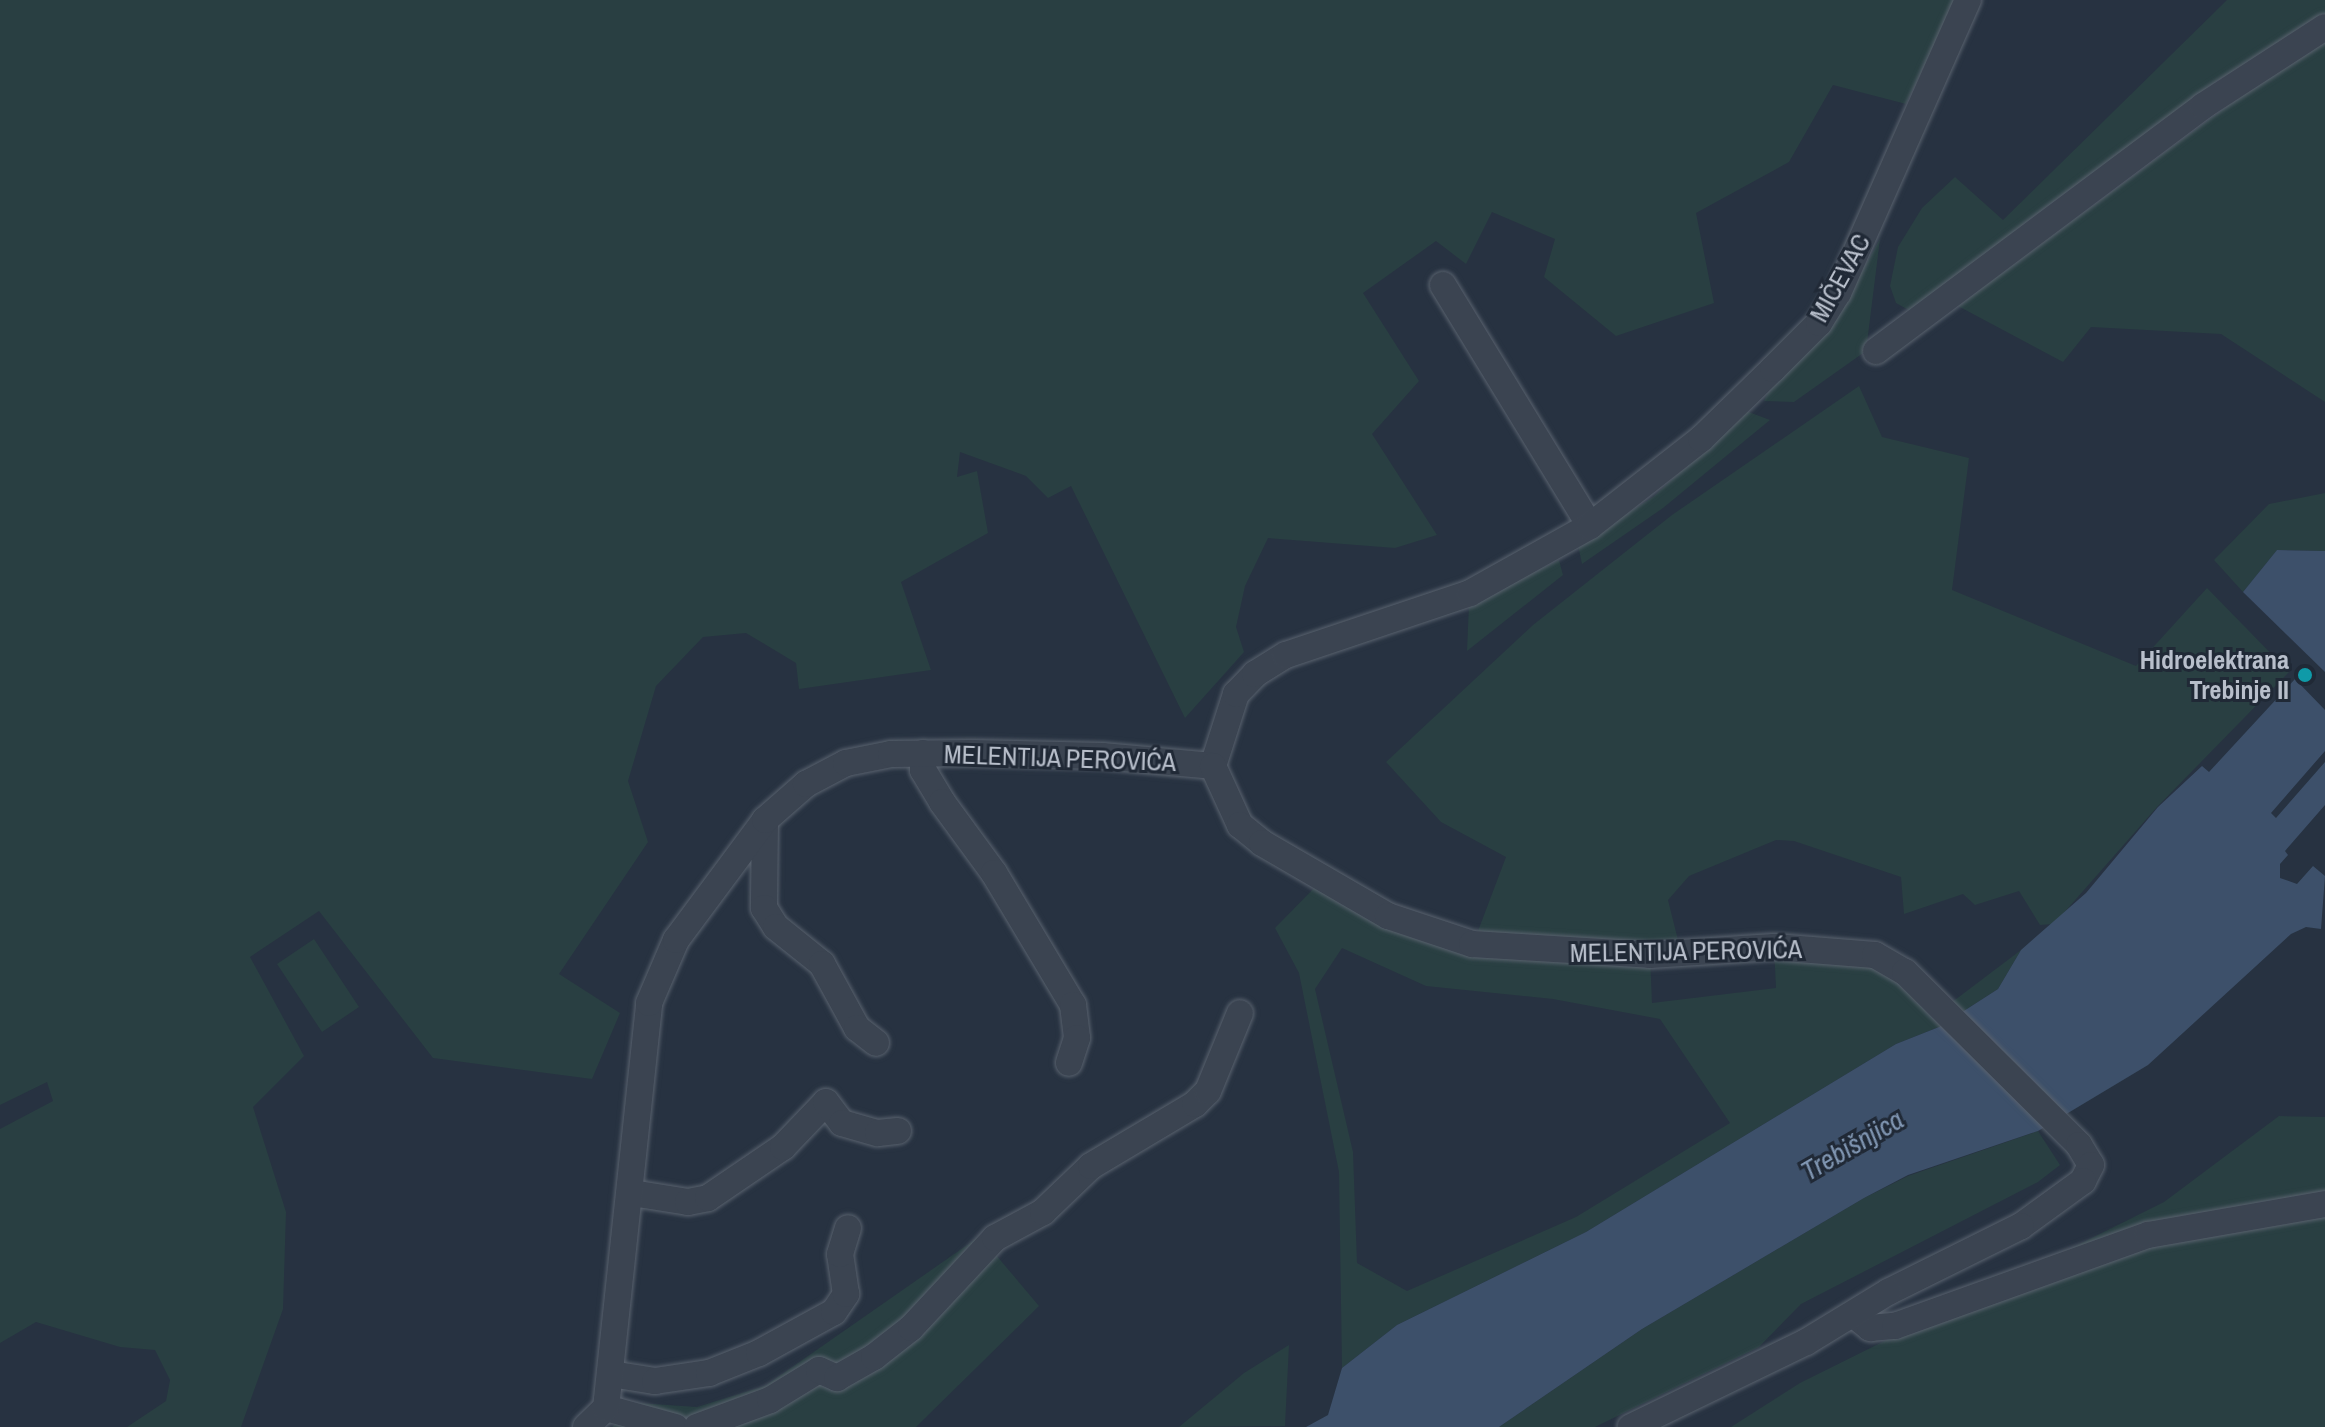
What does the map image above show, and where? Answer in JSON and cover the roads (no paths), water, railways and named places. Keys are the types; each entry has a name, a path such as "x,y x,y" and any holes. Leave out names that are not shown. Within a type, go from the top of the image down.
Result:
{"street":[{"name":"MIČEVAC","path":"1213,766 1236,694 1255,674 1286,655 1470,593 1590,526 1701,439 1819,323 1865,237 1907,128 1968,0"},
{"path":"1876,351 2203,106 2325,27"},
{"path":"1443,285 1590,526"},
{"name":"MELENTIJA PEROVIĆA","path":"923,753 923,770 942,802 994,873 1073,1005 1077,1038 1069,1063"},
{"name":"MELENTIJA PEROVIĆA","path":"606,1408 632,1193 649,1003 676,940 765,820 806,784 846,763 923,753 1102,756 1213,766 1240,825 1262,843 1322,880 1424,932 1538,952 1650,955 1774,947 1875,955 1905,972 2079,1145 2091,1165 2066,1197 1854,1315"},
{"path":"765,820 764,908 776,927 822,964 857,1028 876,1043"},
{"path":"697,1427 770,1400 819,1370 832,1372 837,1378 874,1357 911,1328 995,1238 1043,1212 1091,1166 1195,1104 1208,1091 1240,1013"},
{"path":"632,1193 688,1202 708,1198 783,1147 826,1102 842,1123 878,1133 898,1131"},
{"path":"1631,1427 1854,1315 1870,1328 1895,1326 2148,1235 2325,1204"},
{"path":"611,1374 655,1381 709,1373 759,1353 834,1312 846,1294 840,1254 848,1228"},
{"path":"586,1427 606,1408 675,1427"}],"water":[{"path":"2277,550 2325,551 2325,672 2243,592"},
{"name":"Trebišnjica","path":"2295,679 2325,710 2325,751 2271,813 2276,818 2325,762 2325,805 2285,851 2288,855 2280,864 2280,878 2297,884 2313,866 2325,876 2321,929 2306,927 2291,934 2148,1065 2038,1131 1908,1175 1864,1198 1642,1329 1499,1427 1306,1427 1328,1415 1342,1368 1397,1325 1586,1232 1896,1044 1939,1027 1998,989 2021,950 2086,893 2158,807 2202,766 2209,772"}],"place":[{"name":"Hidroelektrana Trebinje II","path":"2305,675"}]}
